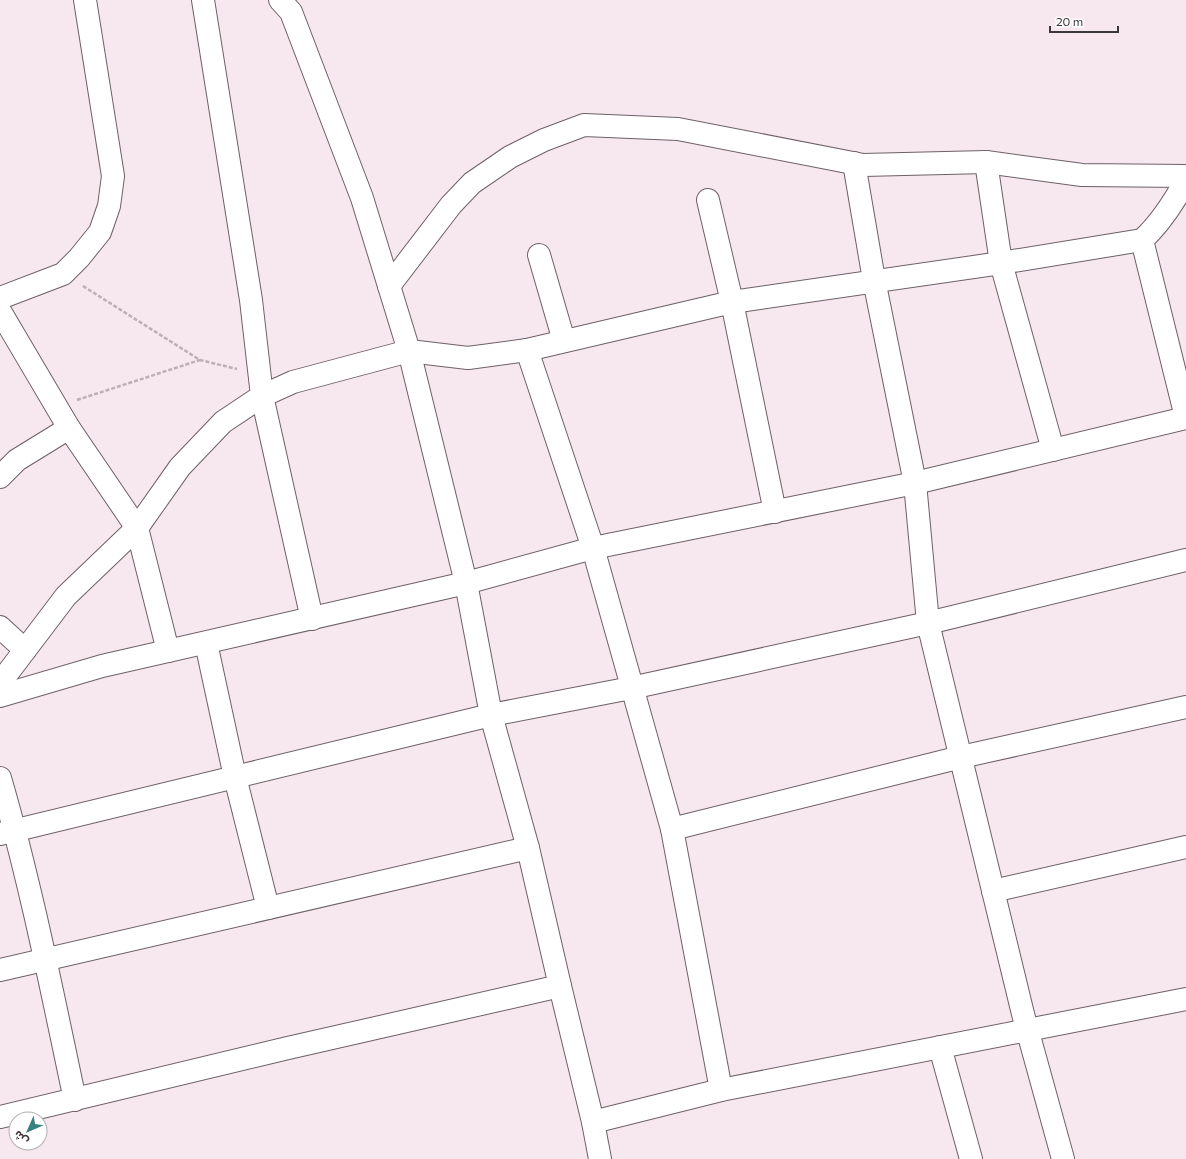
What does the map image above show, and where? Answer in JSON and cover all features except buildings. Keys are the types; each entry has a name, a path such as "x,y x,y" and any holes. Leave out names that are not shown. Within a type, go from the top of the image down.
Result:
{"street":[{"path":"0,298 63,274 79,258 100,232 109,206 113,176 85,0"},
{"path":"203,0 251,300 262,396 312,619"},
{"path":"280,0 291,12 362,198 409,351 466,583 491,716 528,848 593,1122 600,1159"},
{"path":"389,286 451,205 472,183 510,157 544,140 584,125 678,129 863,165 986,162 1082,175 1186,176"},
{"path":"986,162 1001,263 1053,450"},
{"path":"854,163 874,280 915,483 928,623 1027,1030 1063,1159"},
{"path":"0,683 66,596 137,528 180,467 223,422 262,396 293,382 409,351 468,358 527,350 732,302 874,280 1001,263 1142,240 1151,232 1171,208 1186,180"},
{"path":"708,200 732,302 775,512"},
{"path":"0,696 102,666 466,583 593,548 915,483 1186,418 1142,240"},
{"path":"539,255 564,341"},
{"path":"0,311 69,428 137,528 168,652"},
{"path":"527,350 593,548 631,688 672,829 721,1090"},
{"path":"2,470 69,428"},
{"path":"8,832 491,716 631,688 928,623 1186,560"},
{"path":"0,627 25,650"},
{"path":"206,643 235,777 268,908"},
{"path":"672,829 960,757 1186,707"},
{"path":"0,778 8,832 45,960 75,1100"},
{"path":"993,891 1186,847"},
{"path":"0,970 528,848"},
{"path":"0,1117 288,1048 560,986"},
{"path":"593,1122 721,1090 1186,998"},
{"path":"940,1047 971,1159"}],"path":[{"path":"63,274 200,360 259,374"},
{"path":"56,406 200,360"}]}
